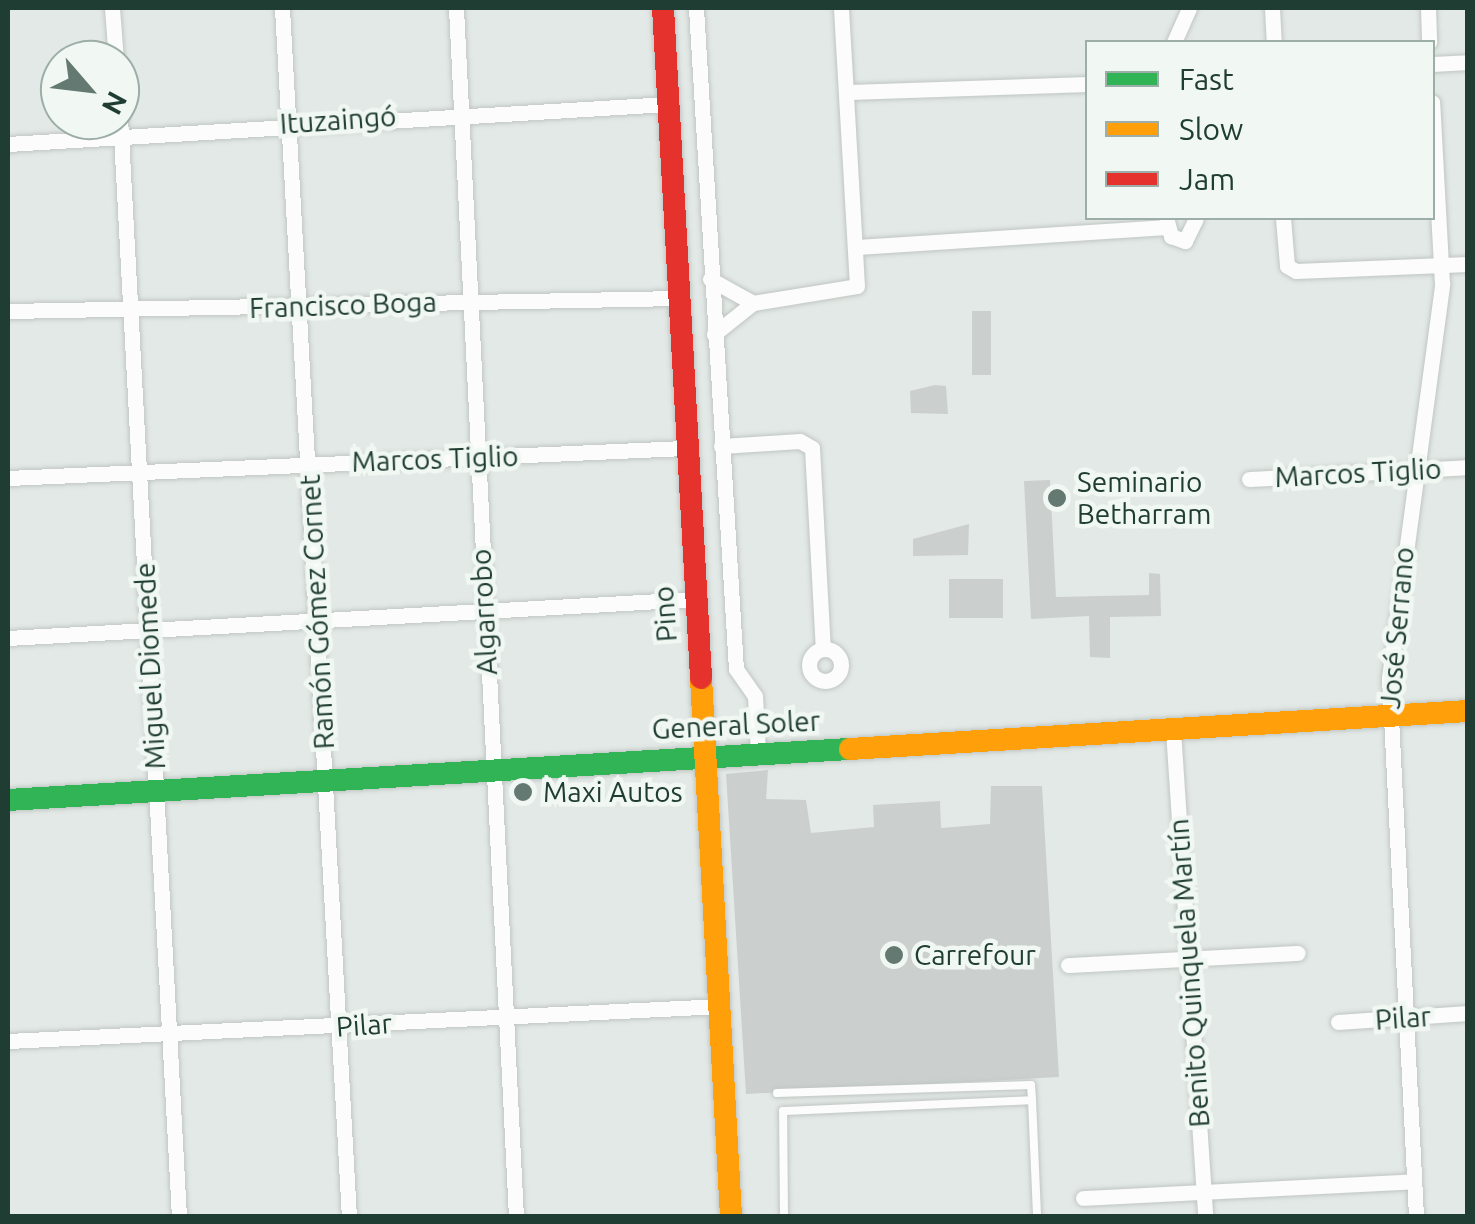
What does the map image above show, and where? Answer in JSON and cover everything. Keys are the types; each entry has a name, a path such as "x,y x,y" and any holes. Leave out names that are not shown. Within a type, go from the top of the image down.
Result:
{"street":[{"path":"112,8 114,40"},
{"name":"Ramón Gómez Cornet","path":"282,8 311,463 348,1216"},
{"name":"Algarrobo","path":"456,8 467,301 516,1216"},
{"name":"Pino","path":"664,8 684,448 731,1216"},
{"path":"696,8 736,669 756,696 758,754"},
{"path":"714,334 752,302 852,292 857,247 841,8"},
{"path":"1175,40 1189,8"},
{"path":"1272,8 1274,40"},
{"path":"1428,8 1430,40"},
{"path":"1435,64 1468,62"},
{"path":"849,92 1085,84"},
{"name":"Ituzaingó","path":"140,125 292,124 459,112 668,104"},
{"name":"Ituzaingó","path":"8,144 40,139"},
{"name":"Miguel Diomede","path":"122,140 179,1216"},
{"name":"José Serrano","path":"1416,1216 1388,716 1413,469 1442,265 1435,151"},
{"path":"857,247 1168,222 1185,241 1195,220"},
{"path":"1283,220 1287,266 1468,264"},
{"path":"710,278 752,302"},
{"name":"Francisco Boga","path":"8,311 678,298"},
{"path":"721,446 800,441 812,448 823,648"},
{"name":"Marcos Tiglio","path":"8,478 684,448"},
{"name":"Marcos Tiglio","path":"1249,478 1468,467"},
{"path":"8,638 694,599"},
{"name":"General Soler","path":"8,800 1468,711"},
{"name":"Benito Quinquela Martín","path":"1173,730 1205,1216"},
{"path":"1068,965 1298,953"},
{"name":"Pilar","path":"8,1041 169,1037 720,1006"},
{"name":"Pilar","path":"1338,1022 1468,1013"},
{"path":"1083,1198 1203,1188 1413,1181"}],"lane":[{"path":"776,1093 1031,1085 1038,1216"},
{"path":"784,1216 783,1112 1032,1100"}],"building":[{"path":"972,311 991,311 991,375 972,375"},
{"path":"946,386 948,414 911,413 910,391"},
{"path":"1050,480 1056,597 1149,595 1149,573 1160,574 1161,616 1110,617 1110,658 1090,657 1089,616 1031,619 1024,481"},
{"path":"969,524 968,555 913,556 913,539"},
{"path":"949,579 1003,579 1003,618 949,618"},
{"name":"Carrefour","path":"768,770 766,799 806,800 811,833 874,827 873,805 940,801 941,828 990,824 991,786 1042,786 1059,1077 746,1094 726,774"}],"traffic: fast":[{"path":"8,800 850,749"}],"traffic: slow":[{"path":"701,678 731,1216"},
{"path":"850,749 1468,711"}],"traffic: jam":[{"path":"663,8 701,678"}],"place":[{"name":"Seminario Betharram","path":"1057,498"},
{"name":"Maxi Autos","path":"523,792"},
{"name":"Carrefour","path":"894,955"}]}
